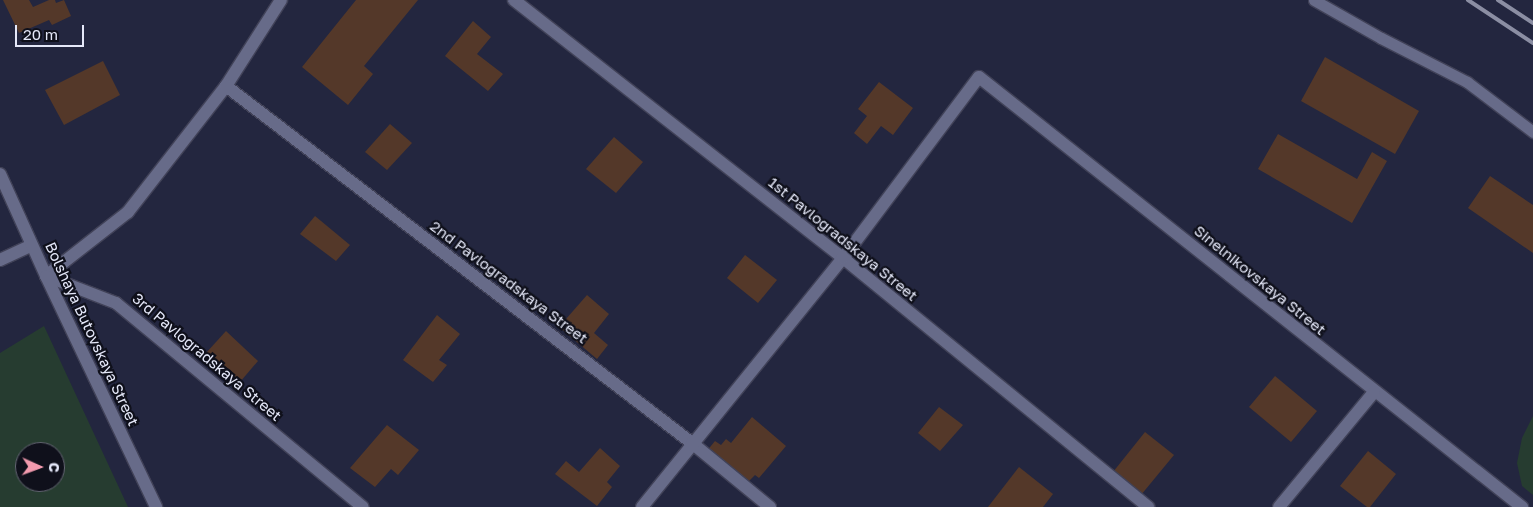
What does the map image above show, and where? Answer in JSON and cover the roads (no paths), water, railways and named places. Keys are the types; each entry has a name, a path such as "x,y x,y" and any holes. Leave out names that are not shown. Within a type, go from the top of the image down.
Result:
{"street":[{"path":"46,276 128,212 226,86 281,0"},
{"name":"1st Pavlogradskaya Street","path":"514,0 843,258 1148,507"},
{"name":"Sinelnikovskaya Street","path":"843,258 979,77 1374,392 1522,507"},
{"name":"2nd Pavlogradskaya Street","path":"226,86 692,443 770,507"},
{"name":"Bolshaya Butovskaya Street","path":"0,174 46,276 156,507"},
{"path":"0,260 32,245"},
{"path":"642,507 843,258"},
{"name":"3rd Pavlogradskaya Street","path":"46,276 116,303 362,507"},
{"path":"1279,507 1374,392"}],"lane":[{"path":"1314,0 1381,38 1467,82 1533,132"}],"railway":[{"path":"1468,0 1533,43"},
{"path":"1498,0 1533,23"}]}
